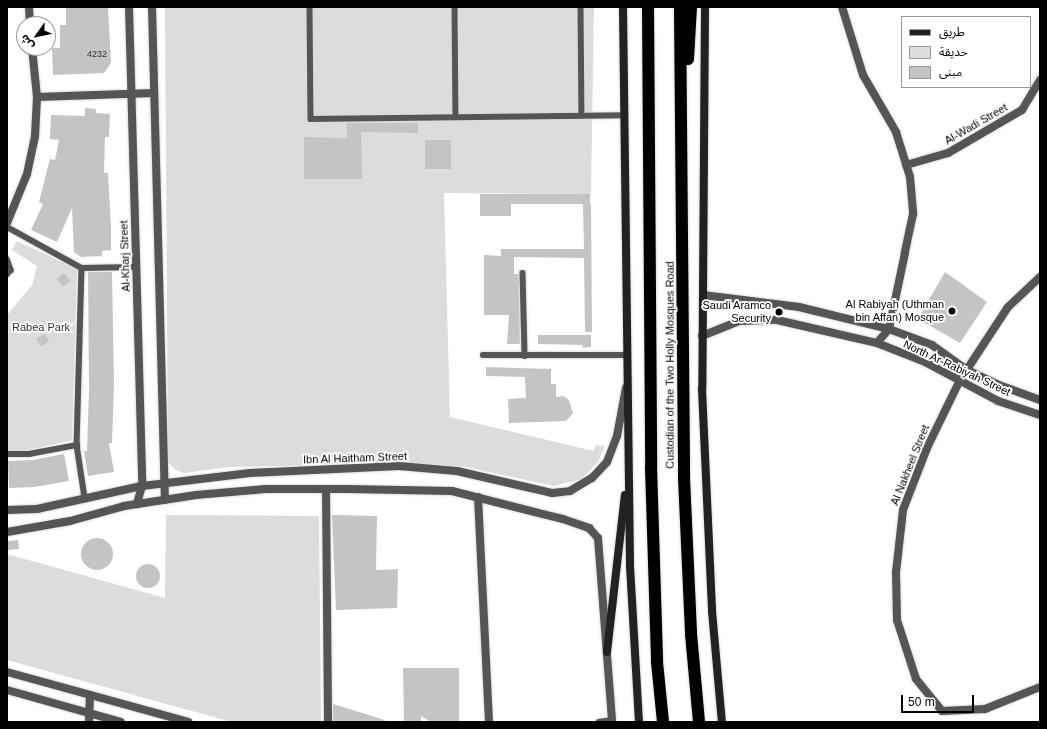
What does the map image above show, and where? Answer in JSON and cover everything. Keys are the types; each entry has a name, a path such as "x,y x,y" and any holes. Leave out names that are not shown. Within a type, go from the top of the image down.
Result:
{"highway":[{"name":"Custodian of the Two Holly Mosques Road","path":"648,7 651,466 657,662 663,722"},
{"name":"Custodian of the Two Holly Mosques Road","path":"680,7 684,478 691,634 699,722"},
{"path":"681,176 691,7"}],"main road":[{"path":"623,7 630,566 639,722"},
{"path":"705,7 702,389 711,603 722,722"},
{"path":"607,652 629,463"}],"street":[{"name":"Al-Kharj Street","path":"129,7 142,486 137,504"},
{"path":"152,7 163,483 165,500"},
{"path":"842,7 863,75 896,132 910,177 913,214 889,329 878,343"},
{"path":"7,223 28,174 35,136 37,97 33,56"},
{"name":"Al-Wadi Street","path":"906,164 948,153 1022,110 1040,80"},
{"path":"37,97 154,93"},
{"path":"960,380 1008,307 1040,277"},
{"name":"North Ar-Rabiyah Street","path":"703,295 799,307 889,329 932,345 967,370 999,385 1040,400"},
{"name":"North Ar-Rabiyah Street","path":"702,336 739,321 777,320 878,343 924,362 998,401 1040,415"},
{"name":"Ibn Al Haitham Street","path":"7,510 37,509 142,486 250,473 399,466 457,471 552,493 570,491 592,478 607,462 617,436 628,377"},
{"name":"Al Nakheel Street","path":"960,380 927,448 903,510 896,572 897,620 916,679 942,711 985,709 1040,686"},
{"path":"7,532 70,521 137,504 266,489 452,491 589,528 598,538 612,721"},
{"path":"326,489 328,722"},
{"path":"478,497 489,722"},
{"path":"7,672 188,722"},
{"path":"7,690 121,722"},
{"path":"89,722 90,695"}],"lane":[{"path":"310,7 311,119 624,115"},
{"path":"455,7 456,117"},
{"path":"582,7 582,115"},
{"path":"7,227 82,268 136,267"},
{"path":"7,259 11,270 7,275"},
{"path":"82,268 77,445 85,498"},
{"path":"523,274 525,356"},
{"path":"483,355 627,355"},
{"path":"7,454 28,454 77,445"},
{"path":"599,722 612,721"}],"green space":[{"path":"165,7 594,7 591,194 444,193 450,417 594,451 596,445 605,446 598,462 581,479 554,486 467,467 412,463 229,467 184,473 174,469 168,462"},
{"name":"Rabea Park","path":"17,241 77,269 72,440 23,451 7,451 7,315 32,285 37,266 12,250"},
{"path":"166,515 319,516 321,722 232,722 7,660 7,554 165,598"}],"building":[{"path":"66,7 108,7 111,63 104,73 53,75 52,56 56,56 56,48 60,48 60,25 66,25"},
{"path":"85,108 96,109 96,113 110,114 109,137 105,137 104,173 108,173 111,250 102,251 102,256 81,257 74,252 72,208 57,242 31,230 43,204 39,202 50,159 55,160 59,140 50,139 51,115 85,116"},
{"path":"347,123 418,123 418,133 361,132 362,179 304,179 304,137 347,138"},
{"path":"425,140 451,140 451,169 425,169"},
{"path":"480,194 590,194 590,204 511,204 511,216 480,216"},
{"path":"583,204 591,204 592,332 585,332 584,258 514,257 514,274 519,274 520,344 507,344 509,315 484,315 484,255 501,256 501,249 584,249"},
{"path":"88,272 112,272 114,384 112,443 109,443 114,472 88,476 84,451 87,451 89,388"},
{"name":"Al Rabiyah (Uthman bin Affan) Mosque","path":"945,272 987,302 960,343 918,319"},
{"path":"64,273 70,281 63,286 57,278"},
{"path":"45,334 49,342 40,347 36,339"},
{"path":"538,335 591,335 591,347 583,348 582,345 538,344"},
{"path":"486,367 551,369 551,384 556,384 556,397 563,396 569,400 573,413 566,421 509,423 508,399 526,398 525,377 486,376"},
{"path":"64,454 69,481 34,487 9,488 8,461 32,460"},
{"path":"332,515 377,516 376,570 398,569 397,608 336,610"},
{"path":"97,538 103,539 110,545 113,554 112,560 106,567 97,570 91,569 84,563 81,554 82,548 88,541"},
{"path":"18,540 19,549 8,550 7,541"},
{"path":"148,564 157,567 160,576 157,585 148,588 139,585 136,576 139,567"},
{"path":"403,668 459,668 459,722 431,722 421,716 421,722 404,722"},
{"path":"333,704 385,720 384,722 333,722"}],"place":[{"name":"Al Rabiyah (Uthman bin Affan) Mosque","path":"952,311"},
{"name":"Saudi Aramco Security","path":"779,312"}]}
